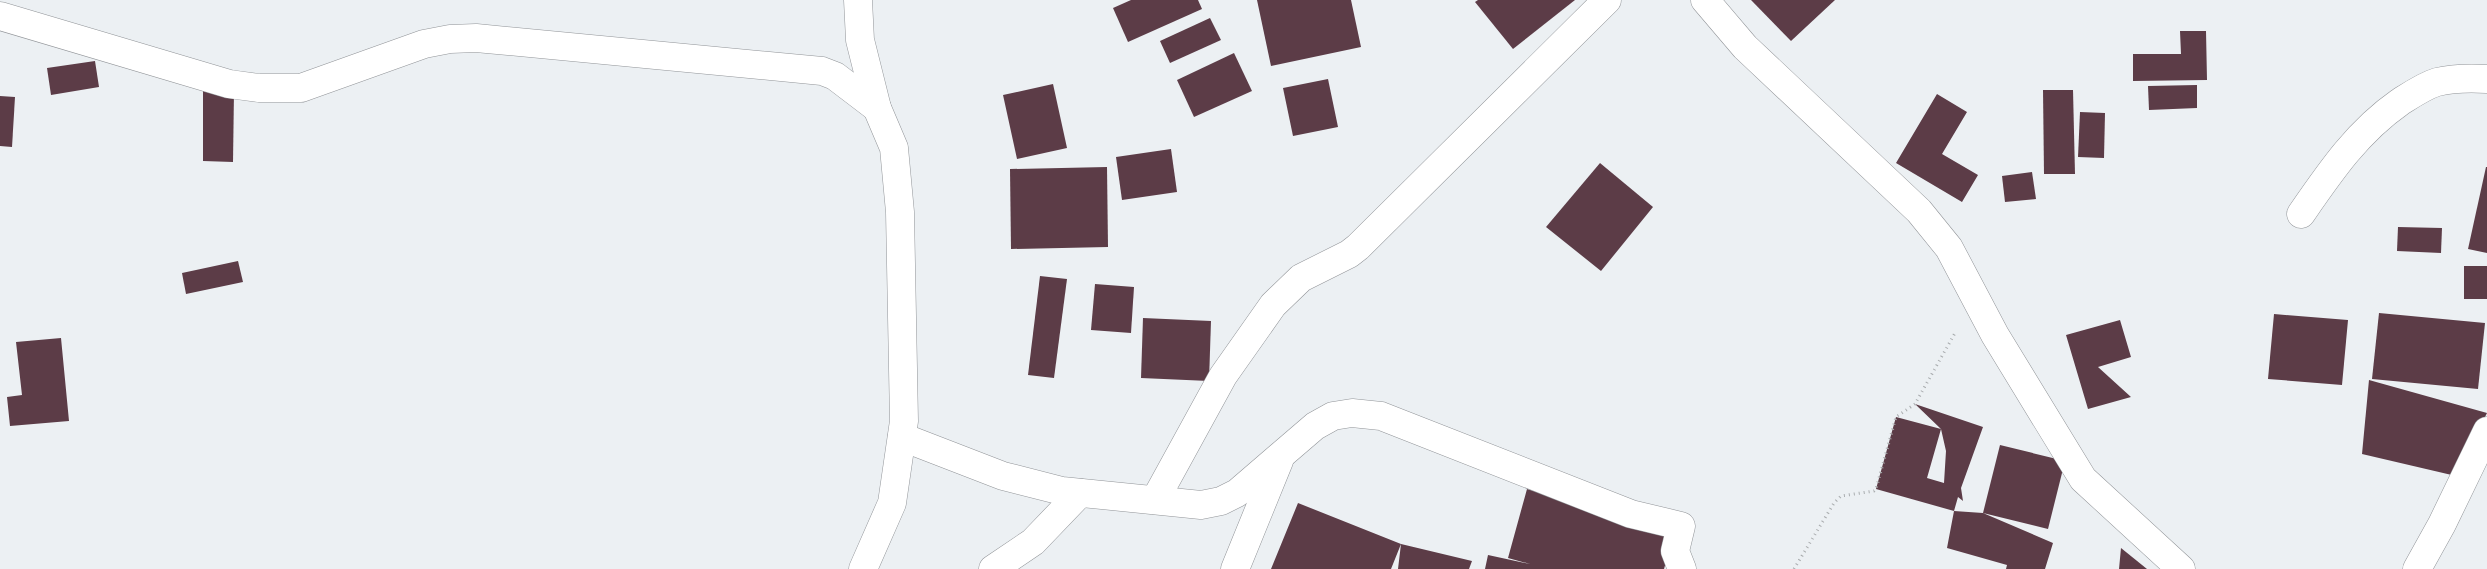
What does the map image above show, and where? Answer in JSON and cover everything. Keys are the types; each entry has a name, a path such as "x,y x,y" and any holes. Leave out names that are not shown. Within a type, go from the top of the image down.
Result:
{"street":[{"path":"858,0 860,40 877,108 894,148 900,212 902,438 892,503 863,569"},
{"path":"1155,500 1223,376 1273,305 1302,278 1349,254 1358,247 1607,0"},
{"path":"1705,0 1745,47 1919,211 1949,248 2000,343 2084,479 2182,567"},
{"path":"0,16 229,84 259,88 301,88 424,44 450,39 476,38 822,71 835,76 877,108"},
{"path":"2301,214 2342,155 2377,118 2410,95 2435,83 2468,78 2487,79"},
{"path":"902,438 1003,476 1062,491 1201,504 1221,501 1237,493 1315,426 1333,416 1352,413 1381,416 1631,514 1680,526 1676,551 1682,569"},
{"path":"2416,569 2442,524 2487,431"},
{"path":"1235,569 1281,455"},
{"path":"993,569 1033,542 1080,493"}],"path":[{"path":"1794,569 1834,503 1841,496 1874,491 1876,489 1896,417 1915,404 1975,298"}],"building":[{"path":"1131,0 1198,0 1202,9 1128,42 1113,8"},
{"path":"1257,0 1351,0 1361,47 1271,66"},
{"path":"1478,0 1575,0 1513,49 1475,2"},
{"path":"1751,0 1835,0 1791,41"},
{"path":"1210,18 1221,40 1170,63 1160,41"},
{"path":"2180,31 2206,31 2207,80 2133,81 2133,54 2181,54"},
{"path":"1234,53 1252,91 1194,117 1177,80"},
{"path":"95,61 99,87 51,95 47,68"},
{"path":"1328,79 1338,127 1293,136 1283,88"},
{"path":"1053,84 1067,148 1017,159 1003,95"},
{"path":"2197,85 2197,108 2149,110 2148,86"},
{"path":"203,90 234,91 233,162 203,161"},
{"path":"2043,90 2073,90 2075,174 2044,174"},
{"path":"1937,94 1967,112 1942,154 1978,175 1962,202 1896,163"},
{"path":"0,96 15,97 12,147 0,146"},
{"path":"2080,112 2105,113 2104,158 2078,157"},
{"path":"1171,149 1177,192 1122,200 1116,157"},
{"path":"1600,163 1653,207 1601,271 1546,227"},
{"path":"1107,167 1108,247 1011,249 1010,169"},
{"path":"2487,167 2487,253 2468,249"},
{"path":"2032,172 2036,199 2005,202 2002,176"},
{"path":"2398,227 2442,228 2441,253 2397,251"},
{"path":"238,261 243,282 186,294 182,273"},
{"path":"2464,266 2487,266 2487,299 2464,299"},
{"path":"1040,276 1067,279 1054,378 1028,375"},
{"path":"1095,284 1134,287 1131,333 1091,330"},
{"path":"2379,313 2485,323 2478,389 2372,379"},
{"path":"2274,314 2348,320 2342,385 2268,379"},
{"path":"1143,318 1211,321 1209,381 1141,378"},
{"path":"2120,320 2131,357 2098,367 2131,397 2088,409 2066,335"},
{"path":"61,338 69,421 10,426 7,397 22,395 16,342"},
{"path":"2369,380 2487,413 2456,476 2362,454"},
{"path":"1915,404 1983,427 1961,488 1963,501 1958,497 1954,511 1876,489 1896,417 1941,429","holes":["1941,429 1946,451 1944,483 1927,478"]},
{"path":"2000,445 2065,461 2048,529 1983,513"},
{"path":"1527,489 1675,530 1664,569 1485,569 1488,555 1530,564 1508,558"},
{"path":"1298,503 1401,544 1391,569 1271,569"},
{"path":"1954,511 1983,513 2053,543 2045,569 2006,569 2007,565 1947,548"},
{"path":"1401,544 1472,561 1469,569 1398,569"},
{"path":"2121,548 2147,569 2119,569"}]}
